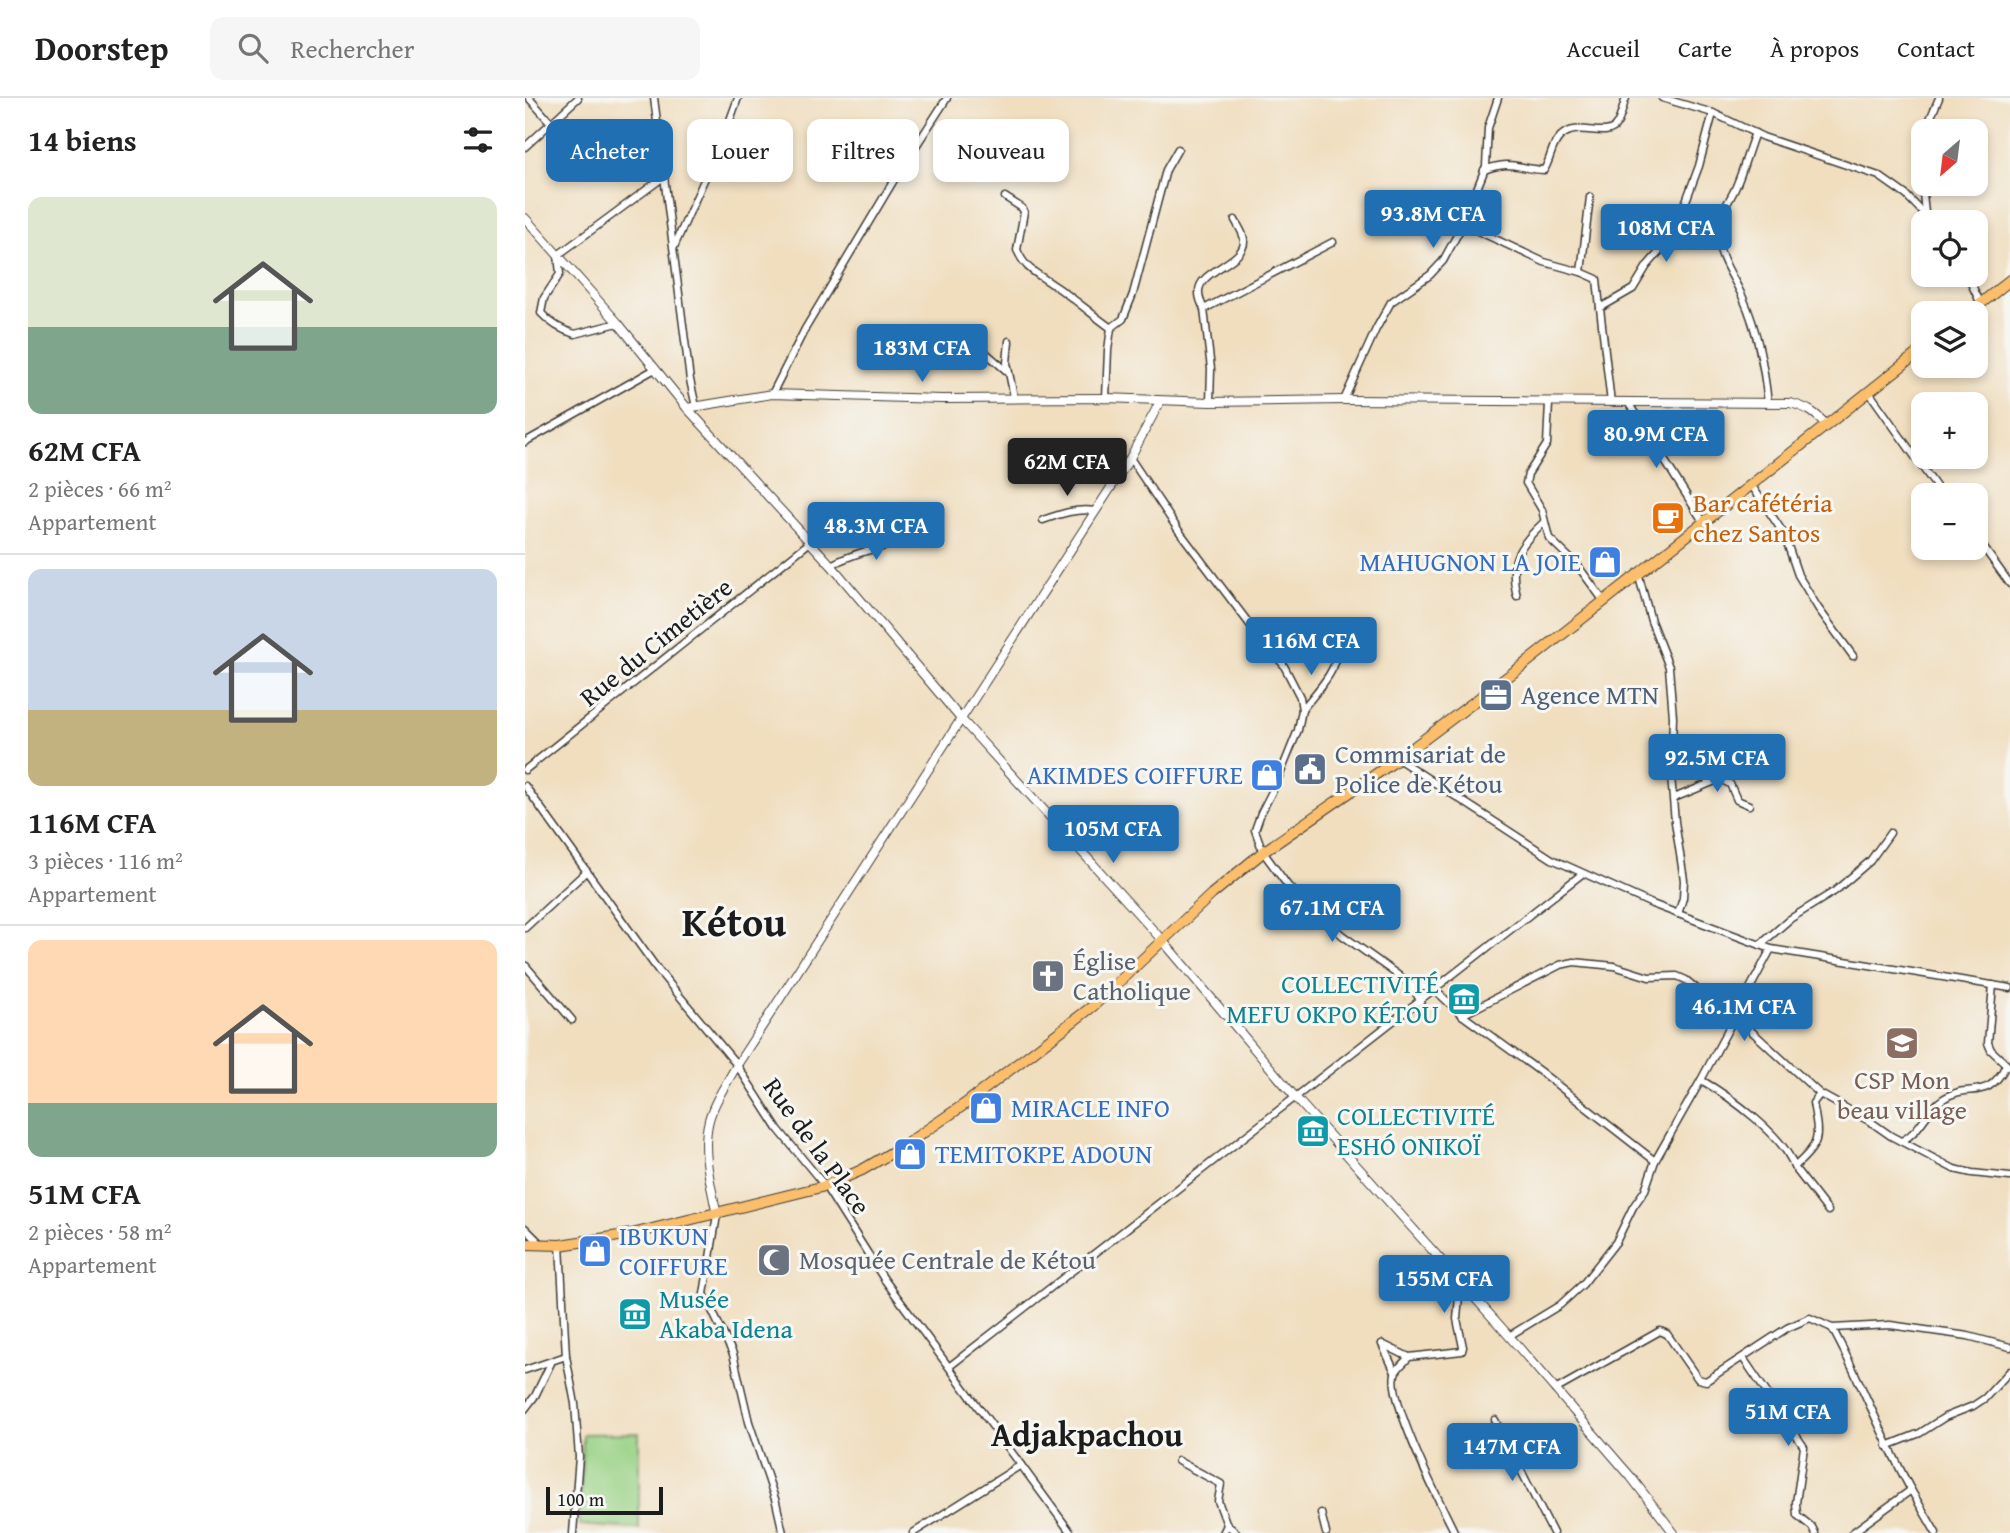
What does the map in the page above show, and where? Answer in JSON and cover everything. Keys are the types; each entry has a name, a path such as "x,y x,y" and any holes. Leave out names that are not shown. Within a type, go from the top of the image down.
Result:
{"main road":[{"path":"1985,301 2010,280"},
{"path":"525,1244 560,1245 632,1234 825,1186 862,1170 908,1143 965,1104 1093,1006 1162,940 1263,852 1523,666 1911,358"}],"street":[{"path":"529,98 547,119"},
{"path":"555,119 578,98"},
{"path":"655,98 658,119"},
{"path":"674,248 738,98"},
{"path":"772,394 805,328 947,98"},
{"path":"1343,400 1375,329 1391,302 1430,275 1443,261 1463,224 1484,170 1488,128 1499,98"},
{"path":"1484,170 1512,163 1544,170 1556,141 1563,134 1580,128 1607,132 1613,129 1617,125 1626,98"},
{"path":"1662,98 1713,113 1755,133 1879,176 1896,185 1921,210"},
{"path":"1930,119 1939,98"},
{"path":"1600,308 1633,289 1647,265 1673,236 1699,166 1713,113"},
{"path":"525,147 546,128"},
{"path":"1755,133 1736,189 1720,218 1717,232 1727,270 1743,297 1755,332 1765,374 1768,403"},
{"path":"1106,398 1111,328 1123,318 1133,294 1166,170 1178,149"},
{"path":"558,256 657,182"},
{"path":"666,182 692,407"},
{"path":"1005,197 1023,208 1017,250 1034,275 1051,283 1111,328"},
{"path":"1581,272 1590,197"},
{"path":"525,218 655,369 692,407 831,565 961,719 1162,940 1297,1098 1509,1336 1631,1477 1674,1533"},
{"path":"1210,402 1211,369 1204,309 1198,292 1203,280 1243,248 1244,239 1235,220"},
{"path":"1463,224 1544,262 1597,279 1611,404"},
{"path":"1204,309 1280,272 1333,242"},
{"path":"558,256 560,274 544,298 541,313 546,319 551,324 575,334 618,323"},
{"path":"1009,341 1007,359 1014,397"},
{"path":"985,352 1009,373"},
{"path":"525,442 655,369"},
{"path":"1868,391 1933,483"},
{"path":"692,407 772,394 941,399 1106,398 1210,402 1343,400 1611,404 1790,403 1816,413 1826,425"},
{"path":"783,1533 776,1502 749,1422 733,1354 704,1294 717,1214 708,1167 709,1119 737,1065 1129,458 1160,401"},
{"path":"1549,403 1547,444 1528,474 1526,483 1542,510 1549,538 1578,566 1603,600"},
{"path":"1629,404 1704,523"},
{"path":"1129,458 1179,531 1260,638 1283,664 1300,698 1302,710 1298,730 1255,830 1263,852 1288,886 1320,917 1409,983 1421,1001"},
{"path":"1752,486 1784,534 1798,575 1853,656"},
{"path":"1043,520 1067,512 1095,511"},
{"path":"1517,596 1513,568 1517,554 1544,522"},
{"path":"831,565 873,548 914,540"},
{"name":"Rue du Cimetière","path":"525,770 809,543"},
{"path":"1988,554 2010,584"},
{"path":"1638,573 1651,621 1669,667 1673,717 1671,776 1684,880 1683,898 1678,914"},
{"path":"1302,710 1329,676 1338,655 1338,648"},
{"path":"1398,758 1552,859 1678,914 1760,945 2010,988"},
{"path":"1674,798 1720,779 1730,784 1737,800 1749,805"},
{"name":"Rue de la Place","path":"525,786 659,970 737,1065 778,1129 825,1186 884,1279 1071,1533"},
{"path":"1760,945 1790,919 1823,900 1859,870 1875,856 1890,833"},
{"path":"525,928 587,871"},
{"path":"950,1366 1582,874"},
{"path":"1509,1336 1560,1305 1583,1284 1616,1242 1633,1207 1645,1190 1655,1161 1771,949"},
{"path":"1462,1015 1536,975 1574,962 1625,968 1649,977 1677,976 1734,1015 1820,1094 1902,1142 1954,1168 2010,1177"},
{"path":"525,965 572,1020"},
{"path":"1409,983 1435,989 1462,1015 1655,1161"},
{"path":"1902,1142 1918,1131 1943,1098 1995,1084 2008,1066 1991,1050 1988,1043 1993,985"},
{"path":"1701,1080 1726,1094 1789,1154 1794,1167 1828,1211"},
{"path":"1794,1167 1817,1142 1819,1135 1813,1103 1820,1094"},
{"path":"525,1228 542,1245"},
{"path":"560,1245 566,1356 575,1404 579,1457 573,1533"},
{"path":"1455,1533 1418,1458 1395,1388 1395,1372 1382,1344 1409,1357 1462,1351 1464,1347 1457,1319 1460,1283"},
{"path":"1555,1390 1660,1331 1667,1334 1697,1379 1702,1381 1743,1358 1787,1328 1810,1318 1832,1328 1890,1325 1968,1336 2010,1347"},
{"path":"1832,1328 1850,1361 1887,1447 1936,1533"},
{"path":"525,1370 566,1356"},
{"path":"1395,1372 1409,1357"},
{"path":"1743,1358 1804,1447 1795,1503 1797,1515 1812,1527 1815,1533"},
{"path":"525,1409 535,1396 551,1363"},
{"path":"1887,1447 1973,1406 1985,1398 2010,1371"},
{"path":"1495,1420 1553,1533"},
{"path":"1178,1461 1221,1484 1217,1501 1227,1525 1237,1533"},
{"path":"913,1533 1021,1465"},
{"path":"1851,1533 1910,1490"},
{"path":"1321,1513 1326,1533"},
{"path":"1223,1533 1227,1525"}],"green space":[{"path":"639,1433 639,1529 580,1525 583,1434"}],"place":[{"name":"Bar cafétéria chez Santos","path":"1668,518"},
{"name":"MAHUGNON LA JOIE","path":"1605,562"},
{"name":"Agence MTN","path":"1496,695"},
{"name":"Commisariat de Police de Kétou","path":"1310,769"},
{"name":"AKIMDES COIFFURE","path":"1267,775"},
{"name":"Église Catholique","path":"1048,976"},
{"name":"COLLECTIVITÉ MEFU OKPO KÉTOU","path":"1464,999"},
{"name":"CSP Mon beau village","path":"1902,1043"},
{"name":"MIRACLE INFO","path":"986,1108"},
{"name":"COLLECTIVITÉ ESHÓ ONIKOÏ","path":"1313,1131"},
{"name":"TEMITOKPE ADOUN","path":"910,1154"},
{"name":"IBUKUN COIFFURE","path":"595,1251"},
{"name":"Mosquée Centrale de Kétou","path":"774,1260"},
{"name":"Musée Akaba Idena","path":"635,1314"}],"district":[{"name":"Kétou","path":"734,922"},
{"name":"Adjakpachou","path":"1087,1434"}]}
